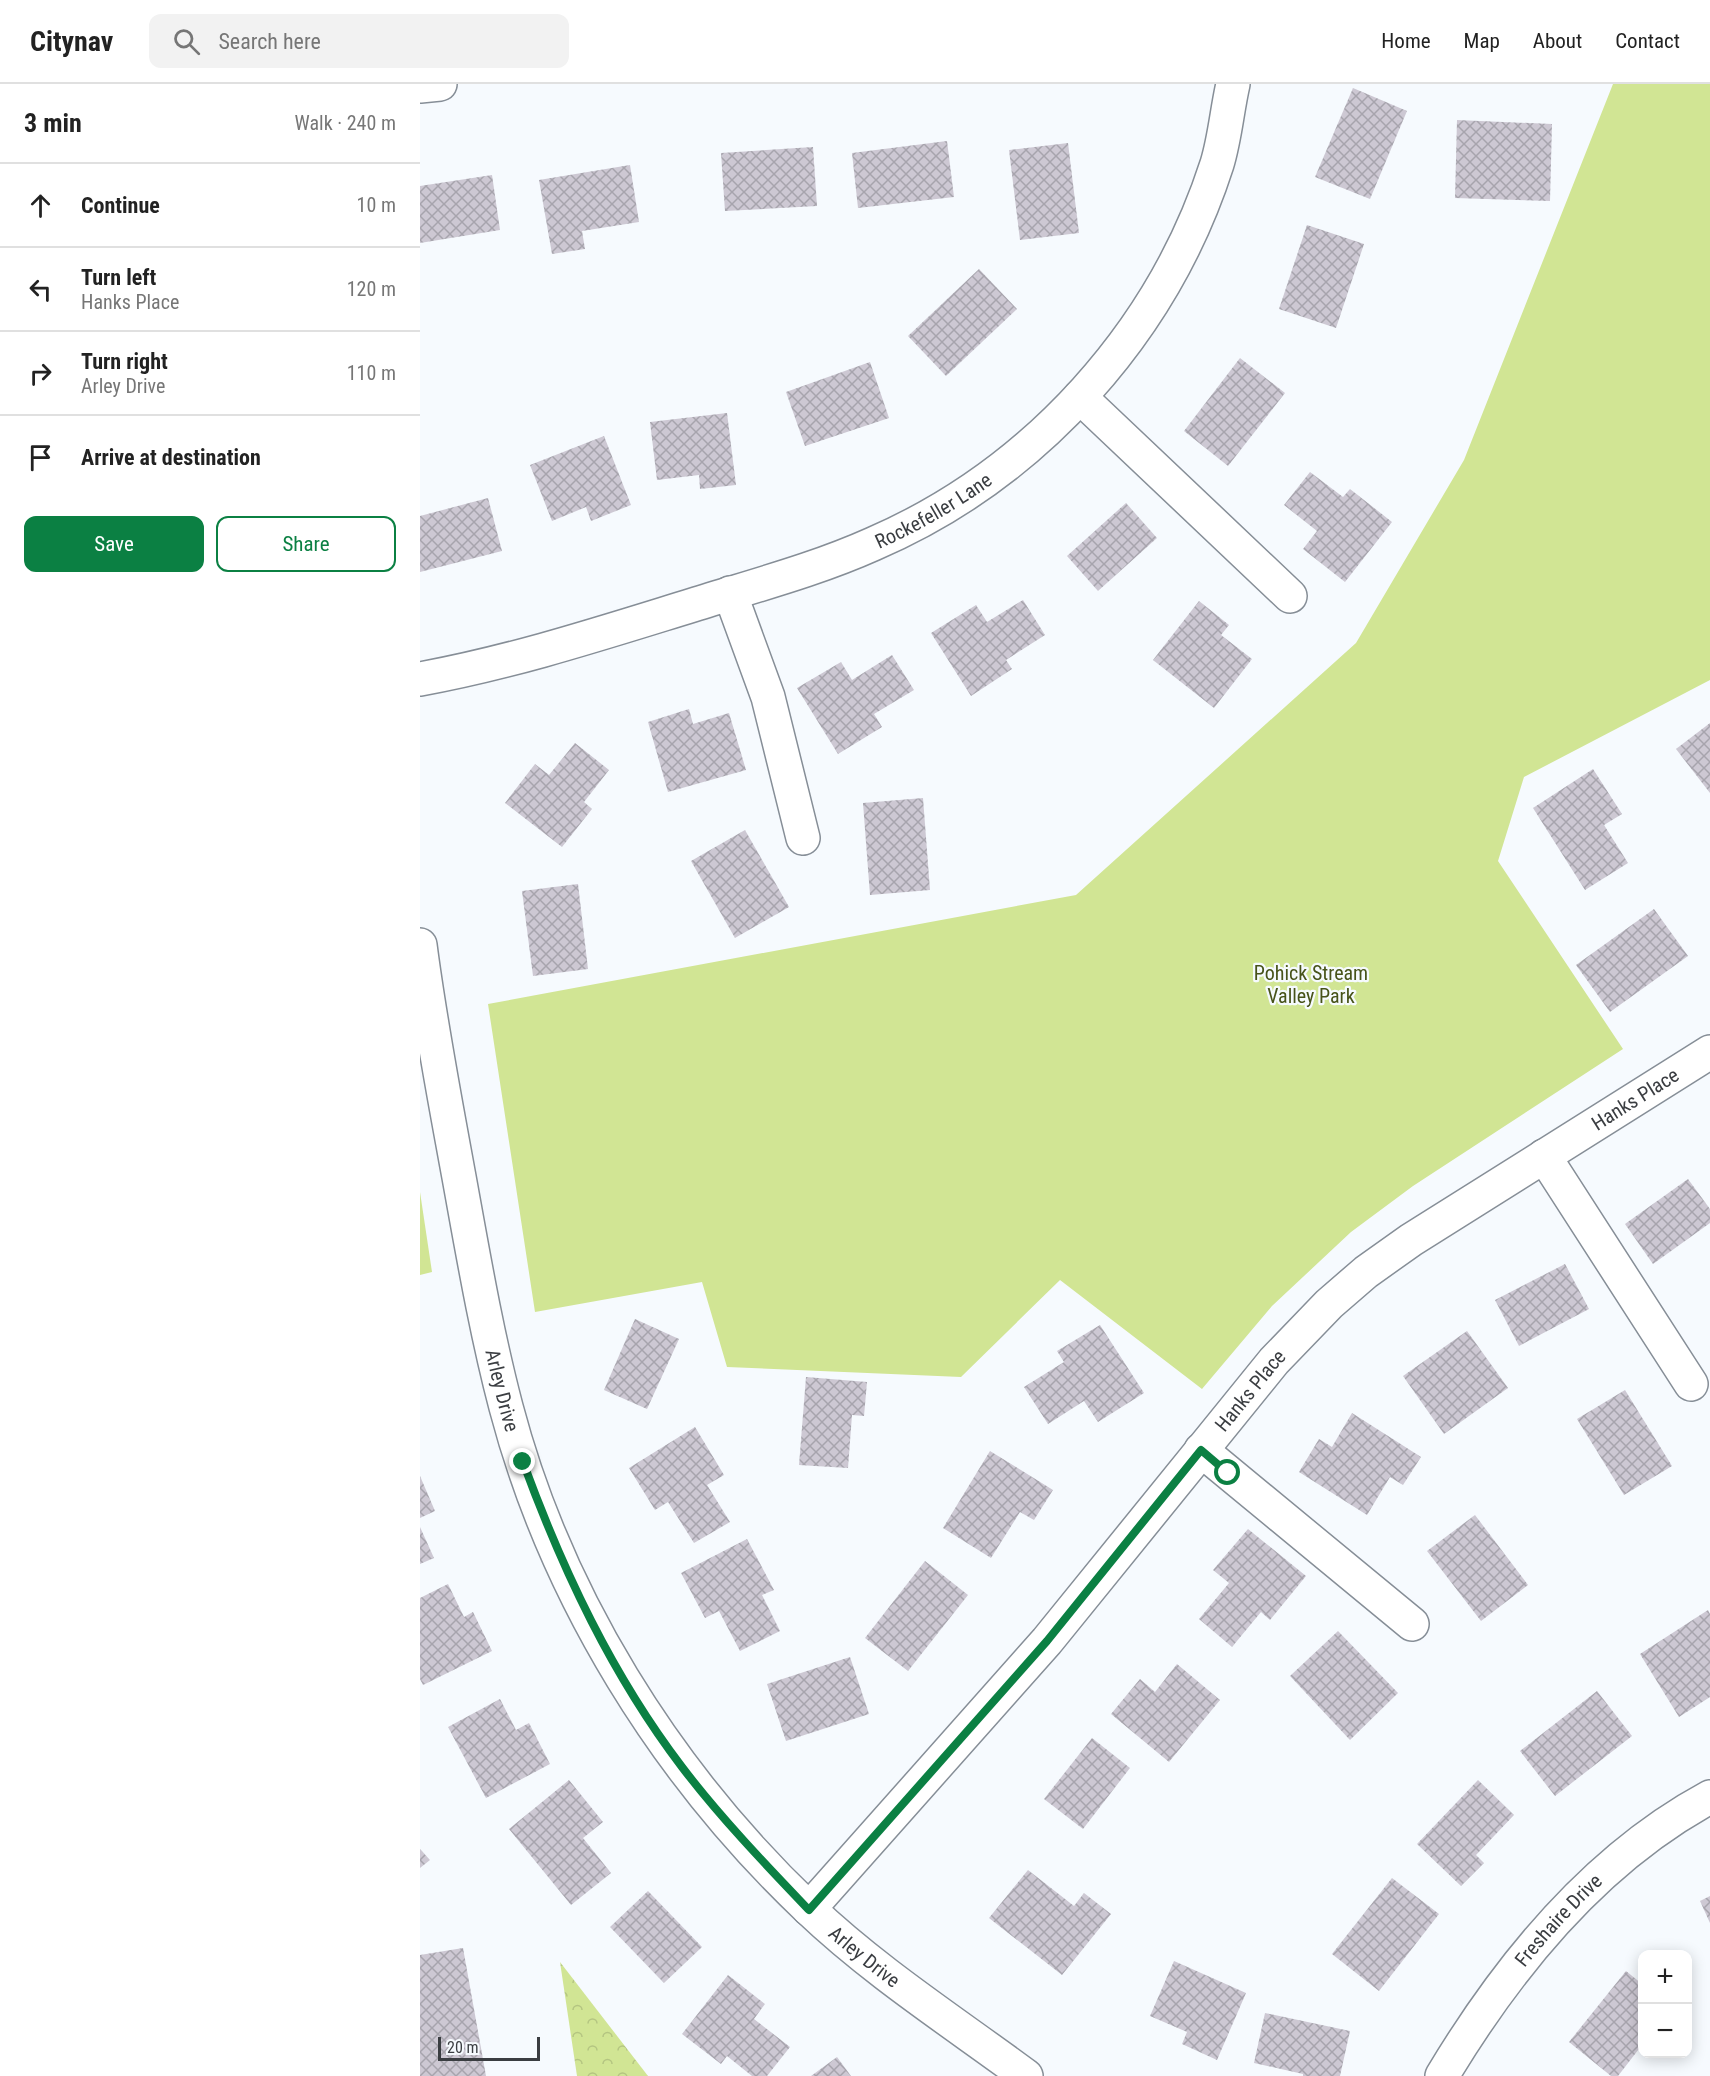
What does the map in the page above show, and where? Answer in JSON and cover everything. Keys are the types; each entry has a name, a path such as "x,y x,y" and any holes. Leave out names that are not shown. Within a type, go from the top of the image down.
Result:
{"street":[{"path":"420,86 440,84"},
{"name":"Rockefeller Lane","path":"420,679 477,669 556,647 805,570 874,544 939,511 999,470 1037,440 1080,398 1123,348 1147,313 1191,233 1218,162 1226,85"},
{"path":"1080,398 1290,596"},
{"path":"730,593 768,697 803,838"},
{"name":"Arley Drive","path":"420,945 428,1005 485,1322 506,1410 548,1531 609,1656 644,1713 683,1768 771,1870 809,1910 878,1966 1026,2076"},
{"name":"Hanks Place","path":"809,1910 1047,1641 1274,1361 1336,1297 1411,1240 1710,1053"},
{"path":"1544,1156 1691,1384"},
{"path":"1201,1450 1412,1624"},
{"name":"Freshaire Drive","path":"1442,2076 1472,2025 1528,1951 1591,1885 1668,1822 1710,1797"}],"green space":[{"name":"Pohick Stream Valley Park","path":"1613,84 1710,84 1710,680 1524,777 1498,861 1623,1049 1413,1186 1351,1232 1272,1306 1202,1389 1060,1280 961,1377 727,1367 702,1282 535,1312 488,1004 1076,895 1356,643 1464,460"},
{"path":"420,1192 432,1272 420,1275"},
{"path":"560,1962 648,2076 577,2076"}],"building":[{"path":"1353,88 1407,111 1370,199 1315,177"},
{"path":"1457,120 1552,124 1550,201 1455,198"},
{"path":"947,141 954,197 858,208 852,153"},
{"path":"1068,143 1079,233 1020,240 1009,150"},
{"path":"813,147 817,206 725,211 721,153"},
{"path":"630,165 639,222 582,231 585,249 552,254 539,180"},
{"path":"492,175 500,230 420,243 420,186"},
{"path":"1307,225 1364,244 1336,328 1279,309"},
{"path":"979,269 1017,309 946,376 908,336"},
{"path":"1240,358 1285,393 1228,466 1184,431"},
{"path":"870,362 889,418 805,446 786,392"},
{"path":"727,413 736,485 700,489 699,475 657,480 650,422"},
{"path":"604,436 631,505 591,521 586,507 552,521 530,465"},
{"path":"1310,472 1343,497 1350,489 1392,522 1345,582 1303,549 1317,531 1284,505"},
{"path":"488,498 502,551 420,572 420,516"},
{"path":"1126,503 1157,538 1098,591 1067,556"},
{"path":"1023,600 1045,635 1006,660 1012,669 971,696 931,633 976,605 987,622"},
{"path":"1199,601 1229,625 1221,635 1252,659 1214,708 1153,660"},
{"path":"892,655 914,690 874,714 882,727 838,754 797,688 841,662 852,680"},
{"path":"689,709 693,724 729,713 746,770 668,792 648,722"},
{"path":"1710,723 1710,793 1676,749"},
{"path":"575,743 609,770 584,802 592,809 562,847 505,803 535,764 549,775"},
{"path":"1593,769 1622,814 1604,825 1628,863 1585,890 1533,808"},
{"path":"923,798 930,890 870,895 863,803"},
{"path":"745,830 789,907 735,938 691,861"},
{"path":"578,884 588,969 533,976 522,891"},
{"path":"1654,909 1688,956 1610,1012 1576,965"},
{"path":"1688,1179 1710,1209 1710,1223 1653,1264 1625,1224"},
{"path":"1565,1264 1589,1309 1519,1346 1495,1300"},
{"path":"635,1319 679,1339 647,1409 604,1390"},
{"path":"1100,1325 1144,1393 1098,1422 1084,1401 1048,1424 1024,1387 1064,1362 1057,1351"},
{"path":"1467,1331 1508,1388 1444,1434 1403,1376"},
{"path":"806,1377 867,1382 864,1416 852,1415 848,1468 799,1465"},
{"path":"1625,1390 1672,1466 1624,1495 1577,1419"},
{"path":"1352,1413 1421,1457 1403,1485 1390,1477 1367,1515 1299,1472 1319,1439 1332,1447"},
{"path":"695,1427 724,1475 707,1485 730,1522 694,1543 668,1502 655,1510 629,1468"},
{"path":"990,1451 1053,1490 1034,1520 1020,1512 991,1558 943,1528"},
{"path":"420,1476 435,1511 420,1518"},
{"path":"1475,1515 1528,1585 1481,1621 1427,1551"},
{"path":"420,1527 434,1558 420,1564"},
{"path":"1248,1529 1306,1576 1270,1620 1261,1612 1232,1647 1199,1619 1229,1583 1213,1570"},
{"path":"747,1539 774,1590 762,1595 780,1631 740,1651 719,1611 705,1618 681,1573"},
{"path":"925,1561 968,1595 908,1671 865,1638"},
{"path":"448,1584 464,1617 473,1612 492,1651 423,1685 420,1679 420,1598"},
{"path":"1708,1610 1710,1614 1710,1697 1679,1717 1640,1654"},
{"path":"1338,1631 1398,1693 1350,1740 1290,1676"},
{"path":"850,1657 869,1714 786,1741 767,1684"},
{"path":"1177,1664 1220,1700 1169,1762 1111,1714 1140,1679 1155,1692"},
{"path":"1597,1691 1632,1736 1555,1796 1520,1751"},
{"path":"500,1699 516,1730 529,1723 550,1764 486,1798 448,1727"},
{"path":"1092,1738 1130,1768 1083,1829 1044,1799"},
{"path":"569,1780 603,1822 583,1838 611,1873 571,1905 509,1829"},
{"path":"1478,1780 1514,1815 1476,1855 1484,1863 1461,1886 1417,1844"},
{"path":"420,1849 430,1860 420,1868"},
{"path":"1028,1870 1074,1906 1084,1893 1111,1914 1062,1975 989,1918"},
{"path":"1392,1878 1439,1914 1379,1991 1332,1954"},
{"path":"648,1891 702,1947 664,1983 610,1927"},
{"path":"1710,1896 1710,1923 1700,1901"},
{"path":"463,1948 486,2076 420,2076 420,1955"},
{"path":"1174,1961 1246,1993 1217,2060 1182,2044 1187,2032 1150,2016"},
{"path":"1626,1971 1638,1981 1638,2050 1618,2076 1611,2076 1569,2042"},
{"path":"728,1975 765,2004 754,2019 790,2047 767,2076 752,2076 727,2056 721,2064 682,2034"},
{"path":"1265,2013 1350,2031 1340,2076 1303,2076 1303,2074 1254,2063"},
{"path":"837,2057 851,2076 811,2076"}],"route":[{"path":"523,1462 548,1531 576,1592 609,1656 644,1713 683,1768 771,1870 809,1910 1047,1641 1201,1450 1228,1473"}]}
